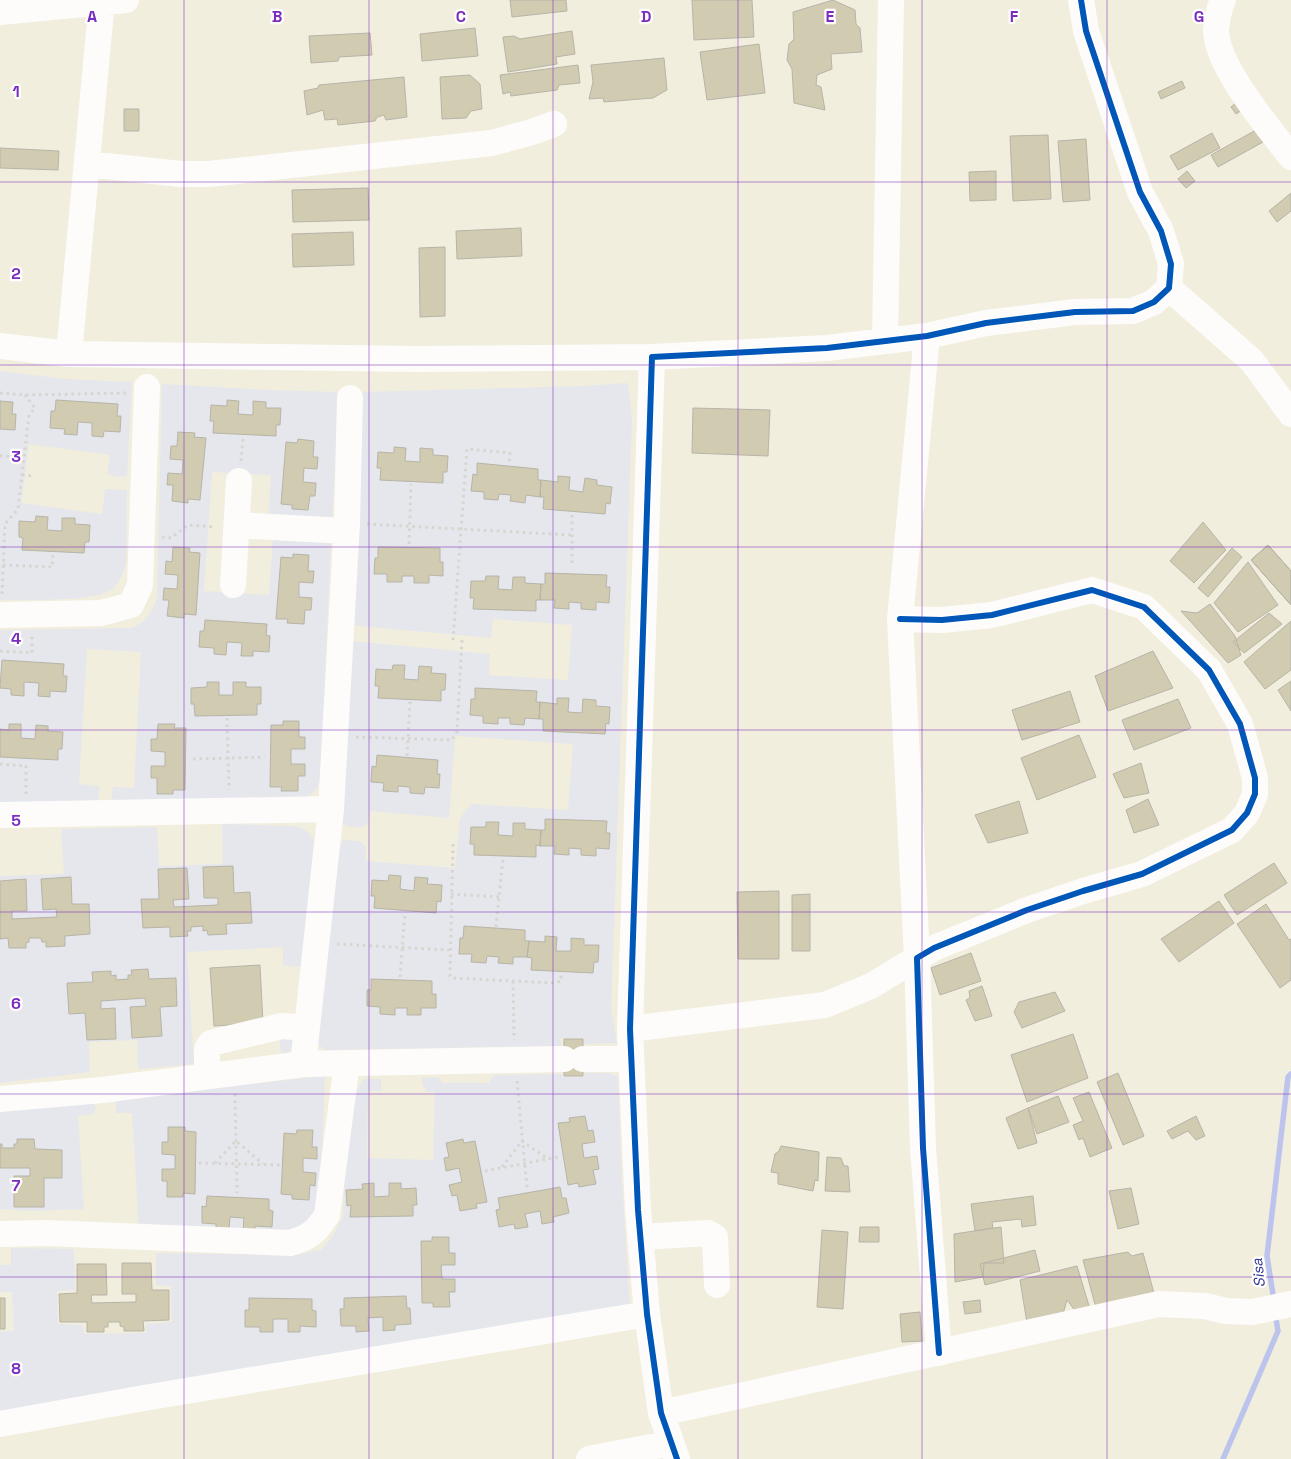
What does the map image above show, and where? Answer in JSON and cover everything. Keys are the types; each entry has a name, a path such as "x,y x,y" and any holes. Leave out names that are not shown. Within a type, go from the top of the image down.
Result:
{"street":[{"path":"885,341 891,0"},
{"path":"0,346 69,354 417,359 652,357 826,348 927,336 986,323 1075,312 1134,311 1154,302 1169,288 1171,264 1161,231 1140,192 1086,31 1081,0"},
{"path":"1223,0 1220,6 1216,31 1223,57 1241,90 1291,157"},
{"path":"0,12 110,1 87,164 69,354"},
{"path":"87,164 181,174 209,174 492,143 554,124"},
{"path":"1169,288 1252,361 1291,414"},
{"path":"927,336 900,619 917,958 922,1148 940,1353"},
{"path":"589,1459 674,1451 661,1413 647,1314 640,1236 630,1029 652,357"},
{"path":"0,615 101,613 131,605 140,585 147,390"},
{"path":"303,1064 332,809 346,527 350,398"},
{"path":"233,585 239,481"},
{"path":"236,526 346,527"},
{"path":"630,1029 825,1005 871,986 934,948 1027,910 1142,874 1232,830 1247,813 1255,794 1255,778 1240,724 1209,670 1144,607 1092,590 992,615 942,620 900,619"},
{"path":"13,815 332,809"},
{"path":"207,1076 207,1050 211,1042 282,1026 307,1028"},
{"path":"0,1099 102,1090 303,1064 631,1059"},
{"path":"0,1234 46,1233 290,1243 306,1238 318,1229 327,1215 347,1063"},
{"path":"640,1236 708,1233 716,1237 718,1285"},
{"path":"661,1413 1159,1304 1205,1306 1252,1312 1290,1305"},
{"path":"0,1424 647,1314"}],"path":[{"path":"0,392 25,395 147,390"},
{"path":"0,615 5,524 18,509 29,415 35,408 25,395"},
{"path":"453,640 467,449 510,453 509,463"},
{"path":"0,456 24,458"},
{"path":"22,476 35,476"},
{"path":"409,544 411,484"},
{"path":"572,513 572,563"},
{"path":"142,536 171,538 188,525 236,526"},
{"path":"346,527 410,525 572,535"},
{"path":"3,565 52,567 53,552"},
{"path":"335,736 452,740 457,732 462,640"},
{"path":"0,652 32,653"},
{"path":"406,756 410,701"},
{"path":"227,718 229,811"},
{"path":"193,759 265,757"},
{"path":"0,764 26,764 13,815"},
{"path":"453,844 449,950 449,973 452,978 555,983 560,981 561,972"},
{"path":"496,927 503,858"},
{"path":"451,894 500,897"},
{"path":"400,977 405,912"},
{"path":"317,942 449,950"},
{"path":"513,981 515,1060 527,1187"},
{"path":"234,1073 237,1194"},
{"path":"215,1164 236,1141"},
{"path":"236,1141 264,1165"},
{"path":"522,1141 548,1159"},
{"path":"502,1167 522,1141"},
{"path":"485,1171 558,1157"},
{"path":"199,1163 280,1165"}],"shaded area":[{"path":"0,371 65,379 132,382 127,476 117,477 107,474 110,455 29,444 21,503 102,514 105,489 127,490 126,565 117,584 112,589 91,596 75,598 0,600"},
{"path":"628,383 632,420 611,1010 617,1043 584,1044 583,1038 561,1038 561,1046 326,1050 321,1047 317,1040 339,845 343,840 359,841 366,846 366,861 455,868 460,819 472,804 568,810 573,744 455,736 449,818 370,811 368,823 361,827 350,827 340,822 351,641 490,654 489,675 568,680 572,625 493,619 491,638 349,625 362,392"},
{"path":"162,384 339,392 332,525 268,521 271,475 212,472 204,591 269,595 273,538 331,540 321,777 318,786 313,792 297,800 111,804 113,787 134,788 141,652 87,649 79,784 99,786 98,805 0,808 0,630 131,628 145,620 151,612 157,597"},
{"path":"222,824 292,826 305,830 314,841 301,967 283,965 283,947 187,952 194,1064 138,1069 137,1040 89,1042 90,1072 0,1083 0,876 64,874 61,829 157,827 159,866 223,864"},
{"path":"295,1031 292,1047 289,1052 281,1054 279,1032"},
{"path":"584,1073 609,1073 618,1077 630,1309 0,1418 0,1332 14,1331 12,1292 0,1292 0,1265 11,1265 11,1248 74,1249 75,1290 57,1291 58,1324 83,1325 84,1334 146,1333 146,1324 172,1322 171,1286 156,1285 156,1253 295,1255 321,1250 332,1237 343,1217 344,1188 355,1093 364,1079 381,1079 381,1091 368,1091 367,1158 433,1160 435,1092 427,1092 422,1084 422,1078 437,1077 444,1083 489,1083 494,1075 562,1074 563,1077 584,1077"},
{"path":"325,1076 320,1208 305,1232 139,1230 132,1113 116,1113 115,1098"},
{"path":"92,1101 96,1107 94,1114 78,1116 84,1209 30,1211 0,1209 0,1110"}],"building":[{"path":"510,0 566,0 567,11 512,17"},
{"path":"692,0 752,0 754,37 694,40"},
{"path":"833,0 855,10 856,24 860,28 862,52 831,54 832,69 817,75 816,85 821,87 825,110 794,103 792,69 787,60 789,44 794,39 793,12"},
{"path":"475,28 478,56 422,61 420,34"},
{"path":"572,31 575,54 556,57 557,64 508,72 503,37 514,36 520,39"},
{"path":"370,33 372,55 339,57 338,61 311,63 309,36"},
{"path":"759,44 765,93 707,100 700,52"},
{"path":"664,58 667,90 653,98 604,102 603,98 589,99 593,82 591,65"},
{"path":"578,65 580,83 559,85 557,90 511,96 510,92 503,94 500,75"},
{"path":"470,75 480,84 482,109 471,111 466,118 442,119 440,77"},
{"path":"404,77 407,117 386,120 384,115 377,117 375,121 338,125 337,119 325,120 323,110 307,115 304,91 318,88 319,85"},
{"path":"1182,81 1185,88 1161,99 1158,92"},
{"path":"1237,102 1242,110 1236,114 1231,107"},
{"path":"124,109 139,109 139,131 124,131"},
{"path":"1256,130 1263,142 1218,167 1211,155"},
{"path":"1212,133 1220,148 1178,170 1170,156"},
{"path":"1048,135 1051,199 1013,201 1010,136"},
{"path":"1086,139 1090,200 1063,202 1058,141"},
{"path":"0,148 59,151 58,170 0,168"},
{"path":"996,171 996,200 970,201 969,172"},
{"path":"1187,171 1195,181 1186,188 1178,179"},
{"path":"368,188 369,220 293,222 292,190"},
{"path":"1291,193 1291,211 1277,222 1269,211"},
{"path":"521,228 522,256 457,259 456,231"},
{"path":"353,232 354,265 293,267 292,234"},
{"path":"445,247 445,316 420,317 419,248"},
{"path":"56,400 118,404 117,416 121,416 120,432 104,431 103,437 92,436 92,423 78,422 77,435 64,434 65,429 50,428 51,411 55,411"},
{"path":"227,400 239,401 238,414 253,415 253,401 266,402 266,408 281,408 280,425 276,425 276,436 213,433 214,421 210,421 211,405 227,406"},
{"path":"0,401 13,402 12,414 16,414 15,430 0,429"},
{"path":"693,408 770,410 768,456 692,453"},
{"path":"178,432 195,433 194,437 206,438 200,500 188,499 188,503 172,501 173,485 167,485 168,473 182,474 183,460 170,459 171,446 177,446"},
{"path":"298,439 314,441 313,457 318,457 317,469 304,468 303,482 316,483 315,496 310,496 308,510 292,509 292,505 281,504 286,442 297,443"},
{"path":"394,447 406,448 405,461 420,462 420,448 433,449 433,455 448,456 447,472 443,472 443,483 380,480 381,468 377,468 378,452 394,453"},
{"path":"477,463 538,469 538,480 541,480 540,497 526,495 525,503 510,501 511,495 499,494 498,500 484,499 484,492 471,491 473,474 477,475"},
{"path":"558,476 570,477 569,490 583,492 585,478 597,480 597,485 612,487 610,504 606,503 605,514 543,509 544,497 540,497 541,480 558,482"},
{"path":"36,516 48,517 47,530 62,531 62,518 75,518 75,524 90,525 89,542 85,542 84,553 22,550 23,538 19,537 19,521 35,522"},
{"path":"1203,522 1226,550 1194,583 1170,561"},
{"path":"1268,545 1291,571 1291,605 1251,560"},
{"path":"1268,545 1291,571 1291,605 1251,560"},
{"path":"173,547 190,548 189,552 200,553 196,615 184,614 184,618 167,616 169,600 163,600 164,588 177,589 178,575 165,574 166,561 172,562"},
{"path":"378,547 440,548 443,576 429,575 429,583 414,583 414,576 402,576 402,582 387,582 387,574 374,574 375,558 378,558"},
{"path":"1232,548 1242,557 1208,597 1198,588"},
{"path":"293,554 309,555 308,571 314,571 313,583 299,582 299,597 312,598 311,610 305,610 304,624 287,623 288,619 276,619 281,557 293,558"},
{"path":"1248,562 1278,605 1238,632 1214,603"},
{"path":"545,573 607,575 606,587 610,587 609,603 596,602 596,610 581,609 581,603 569,602 569,609 554,608 555,600 540,600 541,584 545,584"},
{"path":"486,576 499,576 498,589 512,590 513,577 525,577 525,583 541,584 540,600 536,600 536,611 473,609 474,598 470,598 471,581 485,581"},
{"path":"1210,604 1235,636 1241,655 1228,663 1181,611 1197,613"},
{"path":"1269,613 1282,624 1244,653 1233,642"},
{"path":"205,620 267,624 266,635 270,636 269,652 253,651 253,656 241,656 242,643 227,642 226,655 214,654 214,648 199,647 200,631 204,631"},
{"path":"1291,621 1291,670 1265,689 1244,662"},
{"path":"1153,651 1173,688 1108,711 1095,676"},
{"path":"2,660 64,664 63,676 67,676 66,692 50,691 50,697 38,696 39,683 24,682 24,696 11,695 11,689 0,688"},
{"path":"393,665 405,665 404,679 418,680 419,666 432,667 431,673 446,674 445,690 441,690 441,701 378,698 379,686 375,686 376,669 392,670"},
{"path":"1291,681 1291,711 1278,690"},
{"path":"207,682 219,682 219,695 233,695 233,682 246,682 246,687 261,687 261,704 257,704 257,715 195,716 194,704 191,704 191,688 207,687"},
{"path":"475,688 537,691 536,702 540,702 539,719 525,718 524,725 510,724 510,718 498,718 498,724 483,723 483,716 470,715 471,699 475,699"},
{"path":"1070,691 1080,722 1022,740 1012,710"},
{"path":"557,698 569,698 568,712 582,713 583,699 596,700 596,706 610,707 609,724 606,723 605,734 543,731 543,719 539,719 540,702 557,704"},
{"path":"1178,699 1191,728 1134,750 1122,720"},
{"path":"283,721 299,721 299,737 305,737 305,749 291,749 291,764 305,764 305,776 298,776 298,791 281,791 282,787 270,787 271,725 283,725"},
{"path":"9,724 21,724 21,738 35,739 36,725 48,726 48,731 63,732 62,749 58,749 58,760 0,757 0,729 9,730"},
{"path":"158,724 175,724 174,728 186,728 185,790 173,790 173,794 157,794 157,778 151,778 151,766 165,766 165,752 151,751 151,739 157,739"},
{"path":"1079,735 1096,777 1037,800 1021,758"},
{"path":"377,755 438,760 439,788 425,787 424,794 410,793 410,787 398,786 398,792 383,791 384,783 371,782 372,766 376,767"},
{"path":"1141,763 1149,793 1124,798 1113,774"},
{"path":"1148,799 1159,825 1134,833 1126,810"},
{"path":"1019,801 1028,833 988,843 975,815"},
{"path":"545,819 607,821 606,833 610,833 609,849 596,848 596,856 581,855 581,849 569,848 569,855 554,854 555,846 540,846 541,830 545,830"},
{"path":"486,822 499,822 498,835 513,836 513,823 525,823 525,829 541,830 540,846 536,845 536,857 474,855 474,844 470,844 471,827 486,827"},
{"path":"1274,863 1287,883 1237,915 1224,895"},
{"path":"233,866 234,893 250,892 252,923 226,924 227,934 208,935 207,930 203,931 203,926 191,927 191,931 187,931 188,936 170,937 170,927 143,928 141,899 159,899 158,869 187,868 189,899 173,900 174,907 218,905 218,898 204,898 203,867"},
{"path":"389,875 401,876 400,889 414,891 415,877 428,878 427,884 442,885 441,902 437,901 436,913 374,908 375,896 371,896 372,880 388,881"},
{"path":"71,877 72,904 89,904 90,934 65,936 65,946 46,947 46,942 42,942 41,938 29,938 26,948 9,948 8,938 0,939 0,881 26,879 27,911 12,911 12,919 57,917 56,909 43,910 41,879"},
{"path":"779,891 779,959 738,959 737,892"},
{"path":"810,894 810,951 792,951 792,895"},
{"path":"1219,901 1234,923 1179,962 1161,939"},
{"path":"1266,904 1289,940 1291,939 1291,980 1280,988 1237,924"},
{"path":"464,926 525,930 525,941 529,941 527,957 513,957 513,964 498,963 499,957 487,956 486,963 471,962 472,954 459,954 460,938 463,938"},
{"path":"545,936 557,937 556,951 571,951 571,938 584,939 584,945 599,945 598,962 594,962 593,973 531,970 532,958 527,957 529,941 545,942"},
{"path":"971,953 981,981 940,995 931,968"},
{"path":"260,965 263,1023 214,1026 210,968"},
{"path":"148,969 149,979 176,978 177,1006 160,1007 162,1036 132,1038 130,1007 146,1006 145,998 101,1001 101,1009 115,1008 116,1039 87,1040 85,1013 69,1014 67,983 93,982 92,972 111,971 111,976 116,975 116,980 128,979 128,975 132,975 131,970"},
{"path":"371,979 432,981 432,994 436,994 436,1008 421,1008 421,1015 407,1015 407,1008 395,1008 395,1015 380,1014 380,1007 367,1006 367,990 371,990"},
{"path":"982,986 992,1016 975,1021 966,1000 970,998 969,991"},
{"path":"1055,992 1065,1011 1022,1028 1014,1012 1019,1002"},
{"path":"1073,1034 1088,1078 1027,1102 1011,1055"},
{"path":"564,1039 583,1039 583,1076 564,1076"},
{"path":"1118,1073 1144,1136 1123,1145 1097,1082"},
{"path":"1089,1092 1112,1148 1090,1157 1083,1138 1079,1140 1073,1125 1083,1121 1073,1098"},
{"path":"1058,1096 1069,1122 1037,1134 1028,1108"},
{"path":"1028,1108 1037,1143 1018,1149 1006,1118"},
{"path":"585,1116 588,1131 593,1130 595,1142 582,1144 584,1158 597,1156 599,1169 593,1170 596,1184 579,1187 578,1183 568,1185 558,1123 570,1122 569,1118"},
{"path":"1196,1116 1205,1136 1196,1140 1188,1131 1172,1139 1167,1131"},
{"path":"168,1127 185,1127 185,1131 196,1132 195,1194 183,1193 183,1197 167,1197 167,1181 162,1181 162,1169 175,1169 175,1155 162,1154 162,1142 168,1142"},
{"path":"297,1130 313,1130 312,1147 317,1147 317,1159 303,1158 303,1172 316,1173 315,1186 310,1185 309,1200 292,1199 292,1195 281,1194 284,1133 296,1134"},
{"path":"17,1139 34,1139 35,1149 62,1150 62,1178 44,1178 44,1207 14,1207 14,1176 30,1176 30,1168 0,1168 0,1144 2,1144 2,1148 14,1148 14,1144 17,1144"},
{"path":"463,1139 464,1143 475,1141 487,1202 476,1204 477,1208 460,1211 457,1195 452,1196 449,1185 462,1182 459,1168 446,1171 444,1158 449,1157 446,1143"},
{"path":"781,1146 819,1152 818,1181 815,1180 813,1191 778,1184 778,1173 771,1172 775,1154"},
{"path":"827,1157 841,1158 844,1166 848,1166 850,1192 825,1191"},
{"path":"374,1183 374,1197 389,1196 389,1183 401,1183 401,1189 416,1188 417,1205 413,1205 413,1216 350,1217 351,1205 347,1206 346,1190 363,1189 362,1184"},
{"path":"560,1187 562,1198 566,1198 569,1213 553,1217 554,1222 542,1224 540,1211 525,1214 528,1227 515,1229 514,1224 499,1227 496,1210 500,1209 498,1198"},
{"path":"1131,1188 1139,1224 1118,1229 1109,1191"},
{"path":"207,1196 269,1199 269,1210 273,1211 272,1227 255,1226 255,1232 243,1231 244,1218 230,1217 229,1230 216,1230 216,1224 202,1223 202,1206 206,1207"},
{"path":"1033,1196 1036,1225 1022,1227 1021,1219 992,1222 993,1228 975,1231 971,1204"},
{"path":"860,1227 879,1227 879,1242 859,1242"},
{"path":"1001,1227 1004,1263 984,1263 983,1277 955,1282 954,1234"},
{"path":"822,1230 848,1232 843,1309 817,1307"},
{"path":"432,1237 449,1237 449,1253 455,1253 455,1265 441,1265 442,1279 455,1279 455,1292 449,1292 450,1307 433,1307 433,1303 422,1303 421,1241 432,1241"},
{"path":"1035,1250 1040,1271 985,1285 980,1264"},
{"path":"1128,1252 1132,1256 1143,1253 1154,1293 1096,1308 1083,1260"},
{"path":"122,1263 151,1263 152,1290 169,1290 169,1320 143,1321 144,1331 124,1331 124,1327 120,1326 120,1322 108,1322 108,1327 104,1327 104,1332 87,1332 87,1322 60,1322 59,1294 77,1293 77,1264 106,1264 107,1295 91,1295 92,1303 136,1302 136,1294 122,1294"},
{"path":"1077,1266 1090,1309 1076,1312 1067,1300 1063,1314 1027,1323 1020,1280"},
{"path":"406,1296 407,1308 410,1308 411,1324 395,1325 395,1330 383,1331 383,1317 368,1318 369,1331 356,1332 356,1326 341,1326 340,1309 344,1309 344,1298"},
{"path":"0,1298 5,1298 5,1329 0,1329"},
{"path":"249,1298 312,1299 312,1310 316,1311 316,1327 300,1326 300,1332 288,1332 288,1319 273,1319 273,1332 260,1332 260,1327 245,1327 245,1310 249,1310"},
{"path":"980,1300 981,1312 965,1314 963,1302"},
{"path":"920,1312 922,1341 902,1342 900,1314"}],"waterway":[{"name":"Sisa","path":"1274,1301 1267,1256 1288,1077 1291,1074"},
{"name":"Sisa","path":"1223,1459 1278,1331 1275,1313"}],"cycle path":[{"path":"677,1459 661,1413 647,1314 638,1210 630,1029 652,357 827,348 927,336 986,323 1075,312 1133,311 1154,302 1169,288 1171,264 1161,231 1140,192 1086,31 1081,0"},
{"path":"900,619 942,620 992,615 1092,590 1144,607 1209,670 1240,724 1255,778 1255,794 1247,813 1232,830 1142,874 1027,910 934,948 917,958 923,1148 939,1353"}]}
